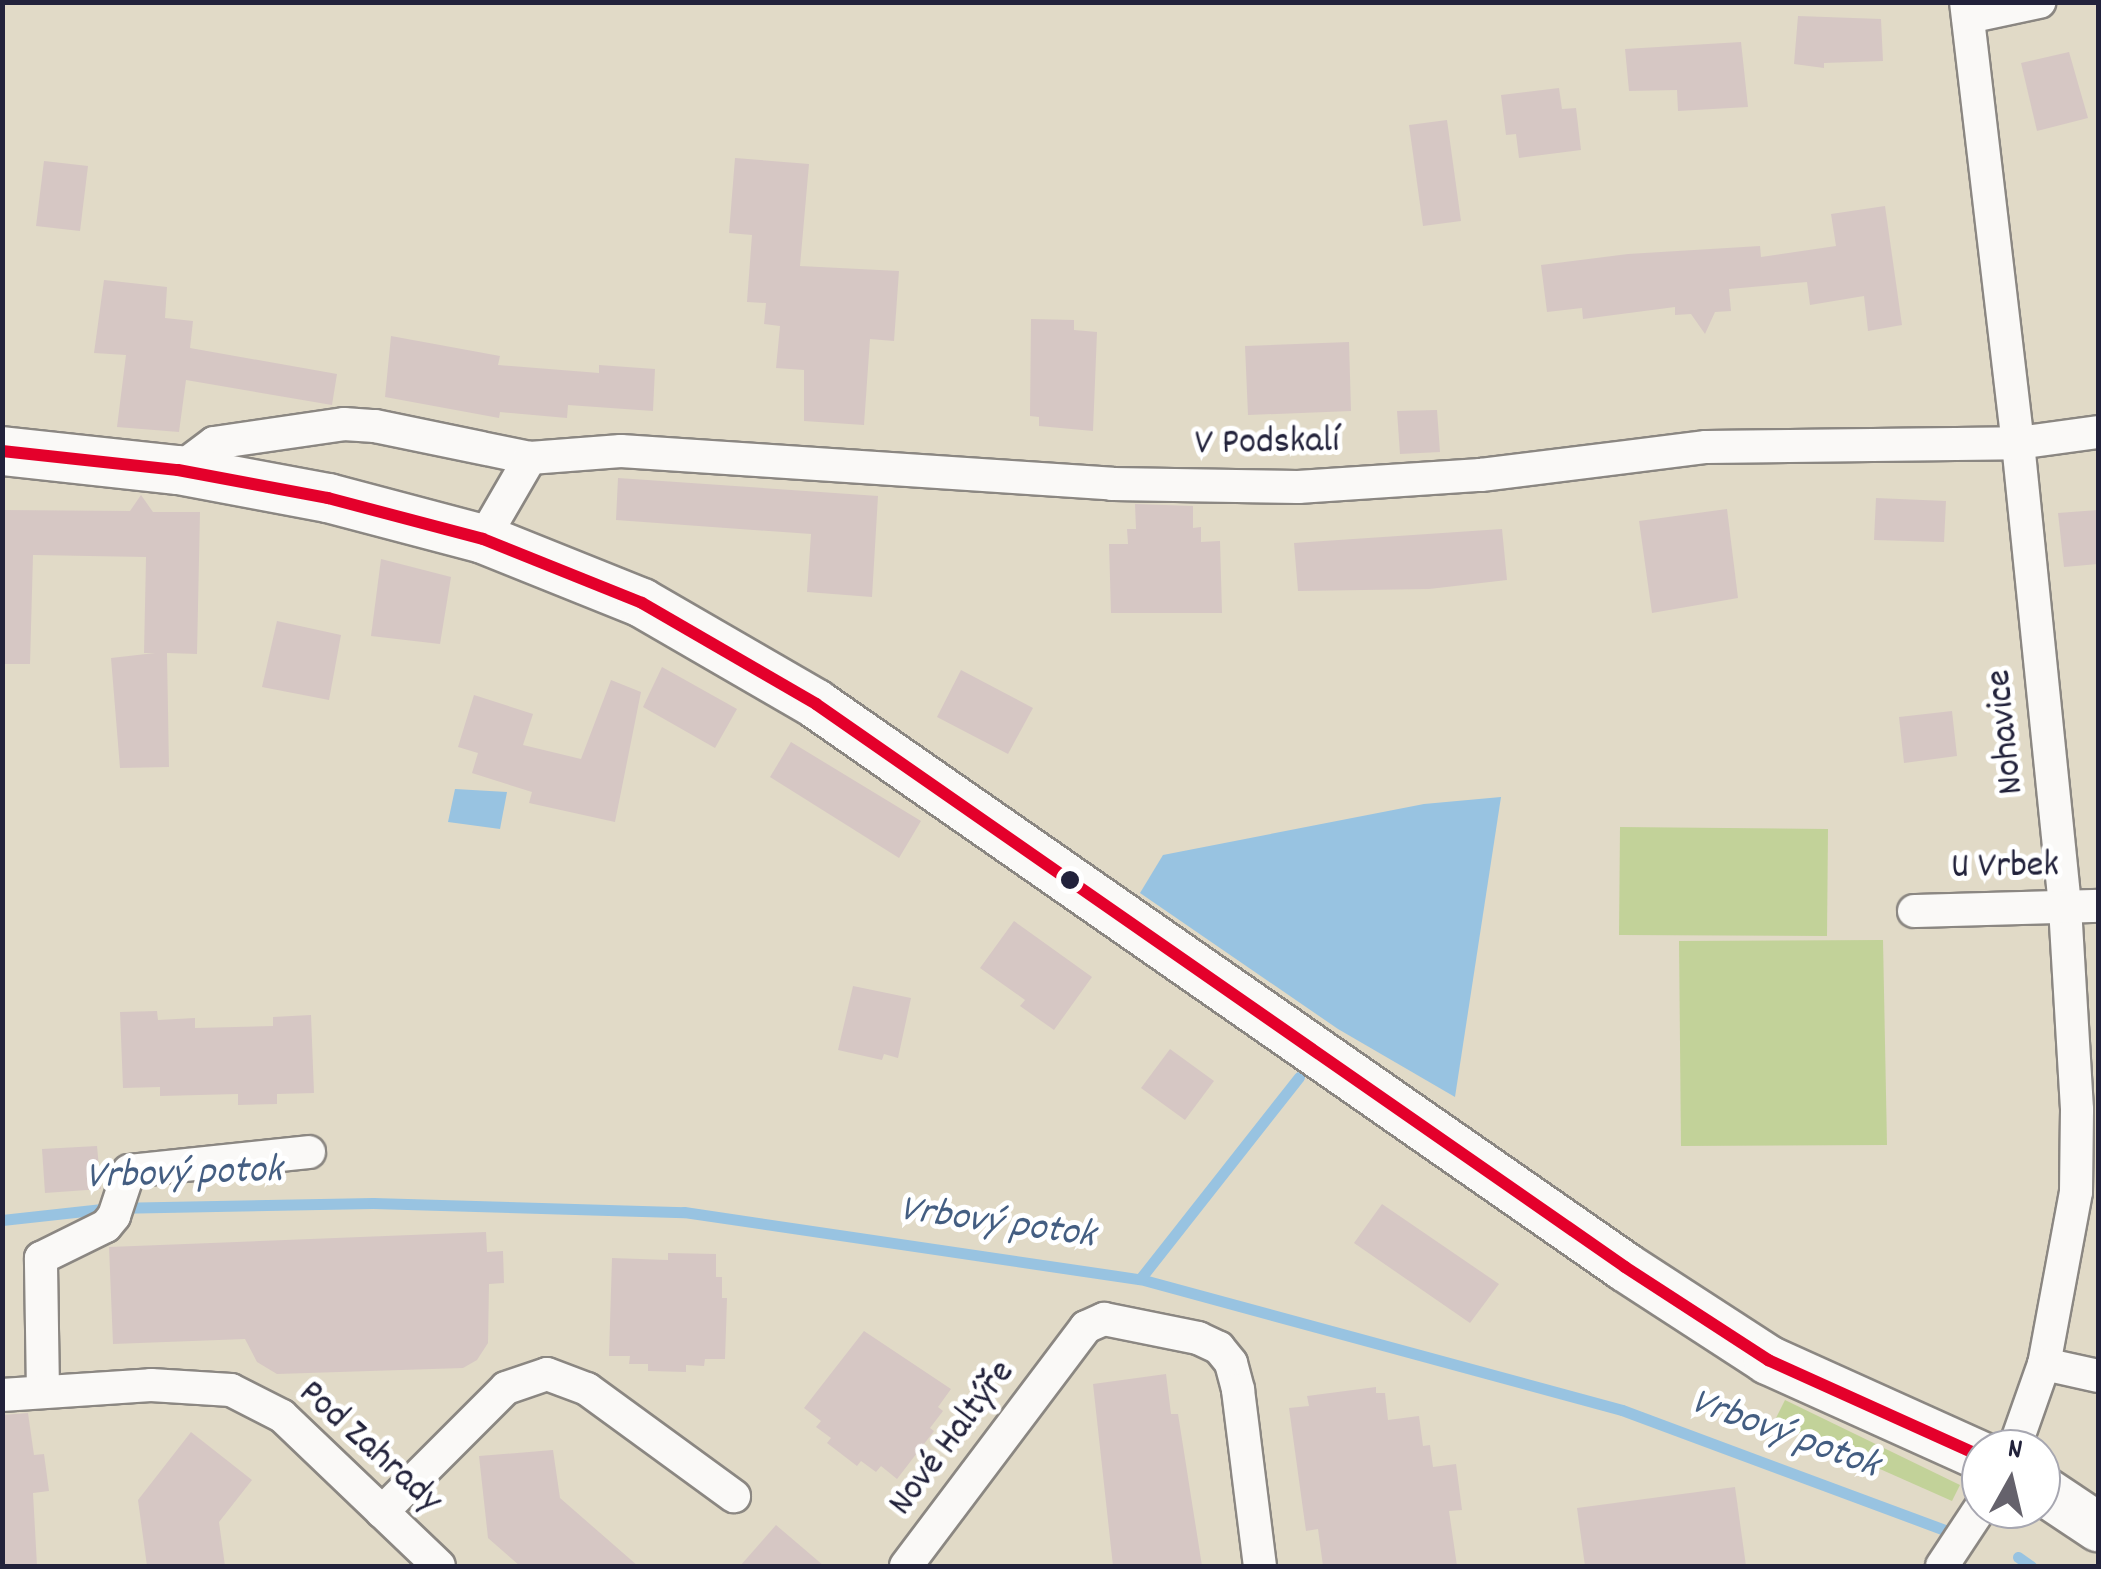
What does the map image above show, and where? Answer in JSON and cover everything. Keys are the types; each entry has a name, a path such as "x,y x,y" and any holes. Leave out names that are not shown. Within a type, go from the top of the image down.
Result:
{"street":[{"path":"1967,10 2040,2"},
{"name":"Nohavice","path":"1967,10 2018,442 2064,907 2077,1110 2076,1192 2044,1364 2021,1429"},
{"name":"V Podskalí","path":"178,470 214,443 344,424 376,426 530,458 620,450 1112,484 1298,487 1481,475 1706,446 2018,442 2098,432"},
{"path":"2,451 178,470 328,498 483,539 642,604 816,704 1641,1278 1768,1360 1961,1447"},
{"path":"483,539 530,458"},
{"name":"U Vrbek","path":"1914,911 2098,906"},
{"path":"43,1392 41,1258 106,1226 129,1171 309,1152"},
{"name":"Nové Haltýře","path":"906,1566 1086,1327 1104,1318 1198,1338 1219,1348 1230,1363 1238,1390 1260,1566"},
{"path":"2044,1364 2098,1376"},
{"path":"382,1512 506,1388 546,1374 587,1389 734,1496"},
{"name":"Pod Zahrady","path":"2,1394 151,1385 232,1390 282,1416 440,1566"},
{"path":"2061,1502 2098,1526"},
{"path":"1942,1566 1966,1529"}],"green space":[{"path":"1620,827 1828,829 1827,936 1619,935"},
{"path":"1883,940 1887,1145 1681,1146 1679,941"},
{"path":"1785,1400 1960,1485 1952,1501 1774,1422"}],"water":[{"path":"455,789 507,792 500,829 448,822"},
{"path":"1501,797 1455,1097 1338,1029 1140,893 1163,855 1424,804"}],"building":[{"path":"1798,16 1881,19 1883,61 1824,63 1824,68 1794,64"},
{"path":"1741,42 1748,107 1678,111 1677,90 1629,91 1625,49"},
{"path":"2069,52 2088,118 2037,131 2021,63"},
{"path":"1559,88 1562,109 1576,108 1581,150 1519,158 1516,134 1506,135 1501,95"},
{"path":"1447,120 1461,221 1423,226 1409,125"},
{"path":"735,158 809,164 800,266 899,271 894,341 870,339 864,425 804,421 804,370 776,368 780,326 764,324 766,303 747,302 752,235 729,233"},
{"path":"44,161 88,166 80,231 36,226"},
{"path":"1885,206 1902,325 1868,331 1864,296 1810,305 1807,282 1729,289 1731,311 1715,312 1705,334 1691,314 1675,315 1675,307 1583,319 1582,308 1547,312 1541,265 1628,254 1760,246 1761,257 1836,246 1831,214"},
{"path":"104,280 167,287 165,318 193,321 190,348 337,374 332,405 186,380 179,432 117,427 126,355 94,353"},
{"path":"1031,319 1074,320 1074,330 1097,332 1093,431 1039,426 1039,417 1030,416"},
{"path":"391,336 500,356 498,365 599,373 599,365 655,369 653,411 568,405 567,418 500,412 499,418 385,397"},
{"path":"1349,342 1351,411 1248,415 1245,346"},
{"path":"1437,410 1440,452 1400,454 1397,411"},
{"path":"618,478 878,496 872,597 807,592 811,534 616,520"},
{"path":"141,495 153,512 200,512 197,654 167,653 169,767 120,768 111,658 155,653 144,653 146,557 33,555 30,664 2,664 2,510 130,511"},
{"path":"1876,498 1946,501 1944,542 1874,540"},
{"path":"1135,504 1193,506 1193,528 1201,527 1201,542 1220,541 1222,613 1111,613 1109,544 1128,544 1127,529 1136,529"},
{"path":"1727,509 1738,598 1652,613 1639,521"},
{"path":"2098,510 2098,564 2064,567 2058,513"},
{"path":"1502,529 1507,580 1429,589 1298,591 1294,543"},
{"path":"381,559 451,577 440,644 371,636"},
{"path":"277,621 341,635 329,700 262,687"},
{"path":"662,667 737,709 715,748 643,707"},
{"path":"961,670 1033,708 1008,754 937,717"},
{"path":"611,680 641,692 615,822 529,803 532,792 472,773 478,753 458,747 474,695 533,714 523,745 581,759"},
{"path":"1952,711 1957,756 1904,763 1899,717"},
{"path":"791,742 921,821 899,858 770,777"},
{"path":"1014,921 1092,977 1054,1030 1020,1006 1025,1000 980,968"},
{"path":"853,986 911,998 898,1058 884,1054 882,1060 838,1050"},
{"path":"157,1011 158,1020 195,1018 195,1028 273,1026 273,1017 311,1015 314,1093 277,1094 277,1104 238,1105 238,1094 160,1096 160,1087 123,1088 120,1012"},
{"path":"1170,1049 1214,1081 1185,1120 1141,1088"},
{"path":"97,1146 101,1189 45,1193 42,1149"},
{"path":"1382,1204 1499,1284 1470,1323 1354,1243"},
{"path":"486,1232 487,1252 503,1251 504,1283 489,1284 488,1343 477,1360 463,1368 277,1374 257,1362 245,1339 113,1344 109,1247"},
{"path":"668,1253 716,1254 716,1277 722,1277 722,1298 727,1298 725,1359 705,1359 704,1366 686,1365 686,1372 648,1371 648,1364 629,1364 630,1356 609,1356 612,1258 668,1260"},
{"path":"864,1331 951,1389 938,1407 943,1411 930,1428 934,1431 897,1479 881,1466 876,1472 861,1461 857,1466 827,1443 831,1438 816,1427 821,1421 804,1408"},
{"path":"1166,1374 1171,1414 1178,1414 1202,1566 1113,1566 1093,1384"},
{"path":"1376,1387 1376,1393 1385,1393 1388,1420 1419,1416 1423,1446 1430,1445 1433,1467 1456,1464 1462,1510 1449,1511 1457,1566 1323,1566 1318,1529 1306,1531 1289,1408 1309,1406 1307,1396"},
{"path":"28,1413 34,1455 44,1454 49,1491 33,1493 37,1566 2,1566 2,1415"},
{"path":"191,1432 252,1480 219,1522 225,1566 147,1566 138,1500"},
{"path":"553,1450 560,1498 638,1566 520,1566 488,1538 479,1456"},
{"path":"1735,1487 1746,1566 1585,1566 1577,1508"},
{"path":"776,1525 824,1566 740,1566"}],"waterway":[{"path":"1140,1279 1299,1077"},
{"name":"Vrbový potok","path":"2,1220 111,1208 373,1203 684,1212 1140,1279 1622,1410 1945,1530"},
{"name":"Vrbový potok","path":"2018,1557 2031,1566"}],"transit line":[{"path":"2,451 178,470 328,498 483,539 642,603 816,704 1625,1267 1768,1360 1961,1447"}]}
